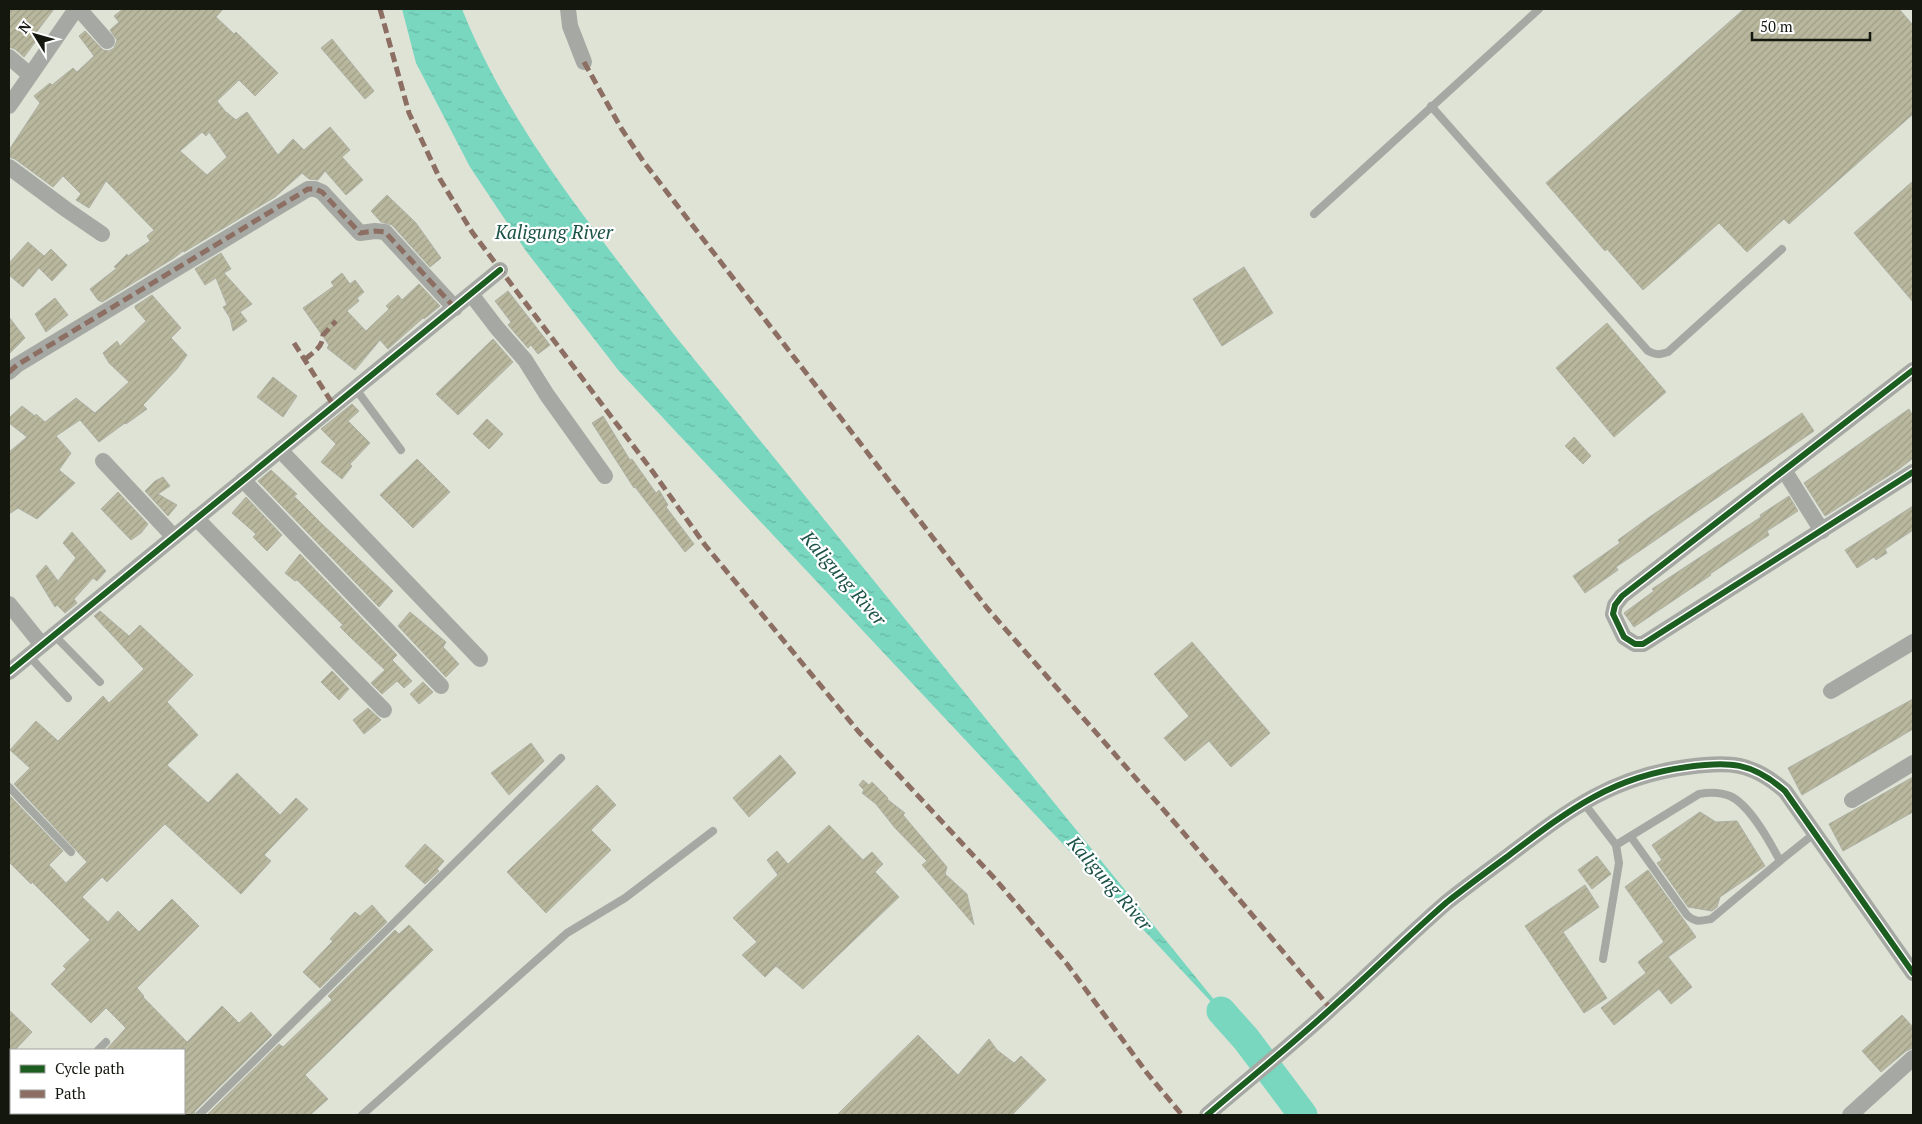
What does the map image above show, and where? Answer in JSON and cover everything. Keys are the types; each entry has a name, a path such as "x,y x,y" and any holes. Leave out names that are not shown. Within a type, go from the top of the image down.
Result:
{"street":[{"path":"9,106 77,9 107,41"},
{"path":"568,9 570,26 584,62"},
{"path":"9,57 30,75"},
{"path":"9,167 102,234"},
{"path":"9,372 17,365 308,189 322,192 360,233 385,232 455,308"},
{"path":"9,672 500,270"},
{"path":"471,294 496,328 525,360 547,395 605,476"},
{"path":"1913,370 1622,596 1615,605 1613,614 1624,637 1635,644 1643,644 1913,472"},
{"path":"280,450 480,659"},
{"path":"103,460 174,537"},
{"path":"1784,470 1822,530"},
{"path":"243,480 441,686"},
{"path":"196,518 384,710"},
{"path":"9,604 48,640"},
{"path":"1831,691 1913,642"},
{"path":"1852,800 1913,763"},
{"path":"1206,1115 1312,1026 1447,903 1562,814 1626,781 1664,770 1713,764 1739,765 1762,774 1785,791 1810,837 1913,973"},
{"path":"1850,1115 1913,1058"}],"lane":[{"path":"1314,214 1539,9"},
{"path":"1432,106 1648,351 1654,354 1659,355 1668,352 1782,249"},
{"path":"355,388 402,450"},
{"path":"48,640 100,682"},
{"path":"29,656 68,698"},
{"path":"199,1115 561,758"},
{"path":"9,787 71,852"},
{"path":"1616,845 1699,794 1712,792 1730,796 1742,804 1770,842 1780,861"},
{"path":"1583,802 1616,845 1619,863 1603,959"},
{"path":"362,1115 567,933 625,898 712,831"},
{"path":"1631,837 1687,915 1699,922 1711,918 1810,837"},
{"path":"99,1049 106,1042"}],"water":[{"name":"Kaligung River","path":"402,9 462,9 504,96 529,137 584,217 672,332 1246,1039 619,371 526,251 470,167 416,63"}],"building":[{"path":"9,9 54,9 35,34 39,37 24,57 15,49 9,47"},
{"path":"123,9 223,9 216,17 234,34 236,32 278,73 255,96 239,80 217,101 225,111 236,120 247,112 278,155 293,139 304,150 330,127 350,150 342,157 363,180 346,195 325,171 318,180 309,179 302,173 275,197 183,251 102,302 98,300 90,289 117,268 114,267 127,254 128,256 150,241 147,236 154,230 106,181 89,208 76,200 81,194 63,176 53,187 15,159 9,157 9,150 40,103 34,96 50,83 52,85 73,68 77,72 94,56 79,36 85,31 103,50 109,51 114,48 117,40 110,30 119,22 114,16","holes":["202,132 206,136 209,132 227,157 207,175 180,151"]},
{"path":"1744,9 1899,9 1913,25 1913,114 1789,224 1784,219 1747,252 1719,223 1643,290 1607,249 1605,251 1546,183"},
{"path":"332,39 374,91 365,99 321,48"},
{"path":"1913,181 1913,302 1854,233"},
{"path":"387,195 416,223 441,258 430,267 392,225 381,222 371,211"},
{"path":"28,242 44,256 51,249 67,265 52,281 39,268 23,287 9,275 9,263"},
{"path":"221,253 231,269 224,273 252,304 240,312 247,321 233,331 230,318 223,307 227,305 216,278 205,285 195,269"},
{"path":"1244,267 1273,313 1222,346 1193,299"},
{"path":"342,273 350,284 355,280 364,292 357,298 359,301 347,311 366,331 389,309 386,306 398,295 402,300 419,284 440,306 423,318 388,349 380,340 355,370 327,348 329,345 303,308 334,286 331,282"},
{"path":"508,291 550,345 538,354 531,345 528,348 508,325 511,322 495,301"},
{"path":"152,295 181,328 171,338 187,355 177,369 143,405 147,409 99,442 80,420 56,436 71,453 59,470 75,483 37,519 18,508 9,514 9,452 27,437 9,423 9,418 22,406 45,422 76,398 95,413 129,382 109,363 103,353 117,341 120,346 146,321 135,306"},
{"path":"55,298 68,315 46,332 35,314"},
{"path":"9,317 25,338 9,354"},
{"path":"1607,323 1666,392 1614,437 1556,368"},
{"path":"493,339 513,362 458,415 436,394"},
{"path":"273,377 297,396 283,417 257,397"},
{"path":"352,404 359,411 348,421 370,443 350,464 352,466 342,479 321,462 336,444 321,429"},
{"path":"1909,409 1913,416 1913,458 1825,516 1804,483"},
{"path":"1802,413 1814,431 1616,567 1618,570 1585,593 1573,576 1620,543 1618,540 1651,516"},
{"path":"603,416 630,460 632,459 656,493 659,490 668,505 666,507 694,544 685,552 634,488 592,423"},
{"path":"487,419 503,434 489,449 473,434"},
{"path":"1574,437 1591,456 1583,464 1565,446"},
{"path":"417,459 450,492 413,528 380,495"},
{"path":"271,470 297,494 294,496 322,524 393,591 379,607 258,481"},
{"path":"163,477 170,486 158,494 177,505 168,516 145,491 155,481"},
{"path":"118,492 148,524 141,533 131,540 101,509"},
{"path":"1789,496 1798,511 1767,531 1769,535 1634,627 1624,613 1654,591 1652,589 1761,517 1760,515"},
{"path":"246,497 282,535 267,551 253,537 256,534 232,513"},
{"path":"1913,506 1913,530 1885,549 1887,553 1876,560 1874,557 1857,568 1845,550"},
{"path":"72,532 106,571 97,581 93,578 74,599 77,603 65,613 57,605 55,607 36,576 46,565 58,581 76,558 63,543"},
{"path":"300,554 397,655 392,660 412,681 404,688 397,681 382,694 371,683 385,670 340,627 343,625 297,580 295,581 285,573"},
{"path":"100,611 129,636 140,625 193,675 167,702 198,735 167,765 208,803 237,773 280,815 296,798 308,809 264,855 271,861 241,894 165,824 107,882 102,877 82,897 108,922 118,911 139,932 172,899 199,926 137,988 143,997 187,1042 222,1006 239,1023 251,1012 272,1035 195,1111 194,1115 184,1115 185,1049 107,1049 126,1028 106,1008 91,1023 51,984 66,969 63,966 90,940 32,882 31,884 9,862 9,795 63,851 49,865 66,883 87,862 14,784 30,768 10,750 36,721 58,741 103,696 109,703 144,669 94,616"},
{"path":"410,612 446,642 443,647 459,664 446,677 398,626"},
{"path":"1192,642 1270,733 1231,767 1209,741 1185,761 1164,738 1189,716 1154,674"},
{"path":"332,671 349,689 339,700 321,682"},
{"path":"423,682 433,692 419,704 410,694"},
{"path":"1913,699 1913,729 1802,795 1788,768"},
{"path":"368,708 381,720 364,734 353,720"},
{"path":"531,743 544,761 509,795 491,773"},
{"path":"780,755 796,773 749,817 733,798"},
{"path":"1913,777 1913,812 1843,851 1829,824"},
{"path":"863,780 869,785 872,782 887,799 905,813 903,815 947,867 945,874 967,894 974,925 922,865 927,861 895,828 876,804 862,793 864,790 859,785"},
{"path":"597,785 616,805 591,830 611,850 546,913 507,872"},
{"path":"1700,812 1716,822 1737,821 1765,866 1720,897 1717,907 1712,911 1688,907 1657,863 1662,860 1652,845"},
{"path":"829,825 863,860 872,852 883,864 875,872 899,897 803,989 776,966 765,977 742,955 757,942 733,918 778,875 767,860 777,851 788,864"},
{"path":"425,844 444,861 437,869 439,871 425,884 405,866"},
{"path":"1597,856 1611,874 1592,889 1578,870"},
{"path":"1648,870 1696,937 1668,957 1692,987 1671,1004 1659,989 1614,1025 1601,1008 1646,973 1638,962 1664,942 1625,887"},
{"path":"1585,885 1599,907 1563,932 1607,998 1584,1013 1525,926"},
{"path":"372,905 387,922 320,988 303,972 333,941 330,939 355,912 360,916"},
{"path":"409,925 433,950 305,1075 328,1099 310,1115 207,1115 279,1044 283,1047 332,1000 328,996 395,930 399,934"},
{"path":"9,1010 32,1032 16,1049 10,1049 9,1057"},
{"path":"1902,1015 1913,1027 1913,1048 1906,1051 1881,1072 1862,1051"},
{"path":"918,1035 958,1075 989,1039 997,1050 1014,1063 1021,1056 1046,1080 1012,1115 837,1115"}],"waterway":[{"name":"Kaligung River","path":"1221,1011 1246,1039 1303,1115"}],"marked path":[{"path":"380,9 409,113 440,179 472,232 653,472 705,545 858,731 996,880 1067,964 1147,1073 1182,1115"},
{"path":"584,62 621,128 643,161 987,608 1182,831 1331,1009"},
{"path":"9,372 17,365 308,189 322,192 360,233 385,232 455,308"},
{"path":"305,359 317,349 323,339 323,335 336,321"},
{"path":"294,343 334,406"}],"cycle path":[{"path":"9,672 500,270"},
{"path":"1913,370 1622,596 1615,605 1613,614 1624,637 1635,644 1643,644 1913,472"},
{"path":"1207,1115 1304,1033 1468,885 1568,812 1611,788 1659,772 1702,765 1728,764 1751,769 1773,781 1785,791 1913,973"}]}
